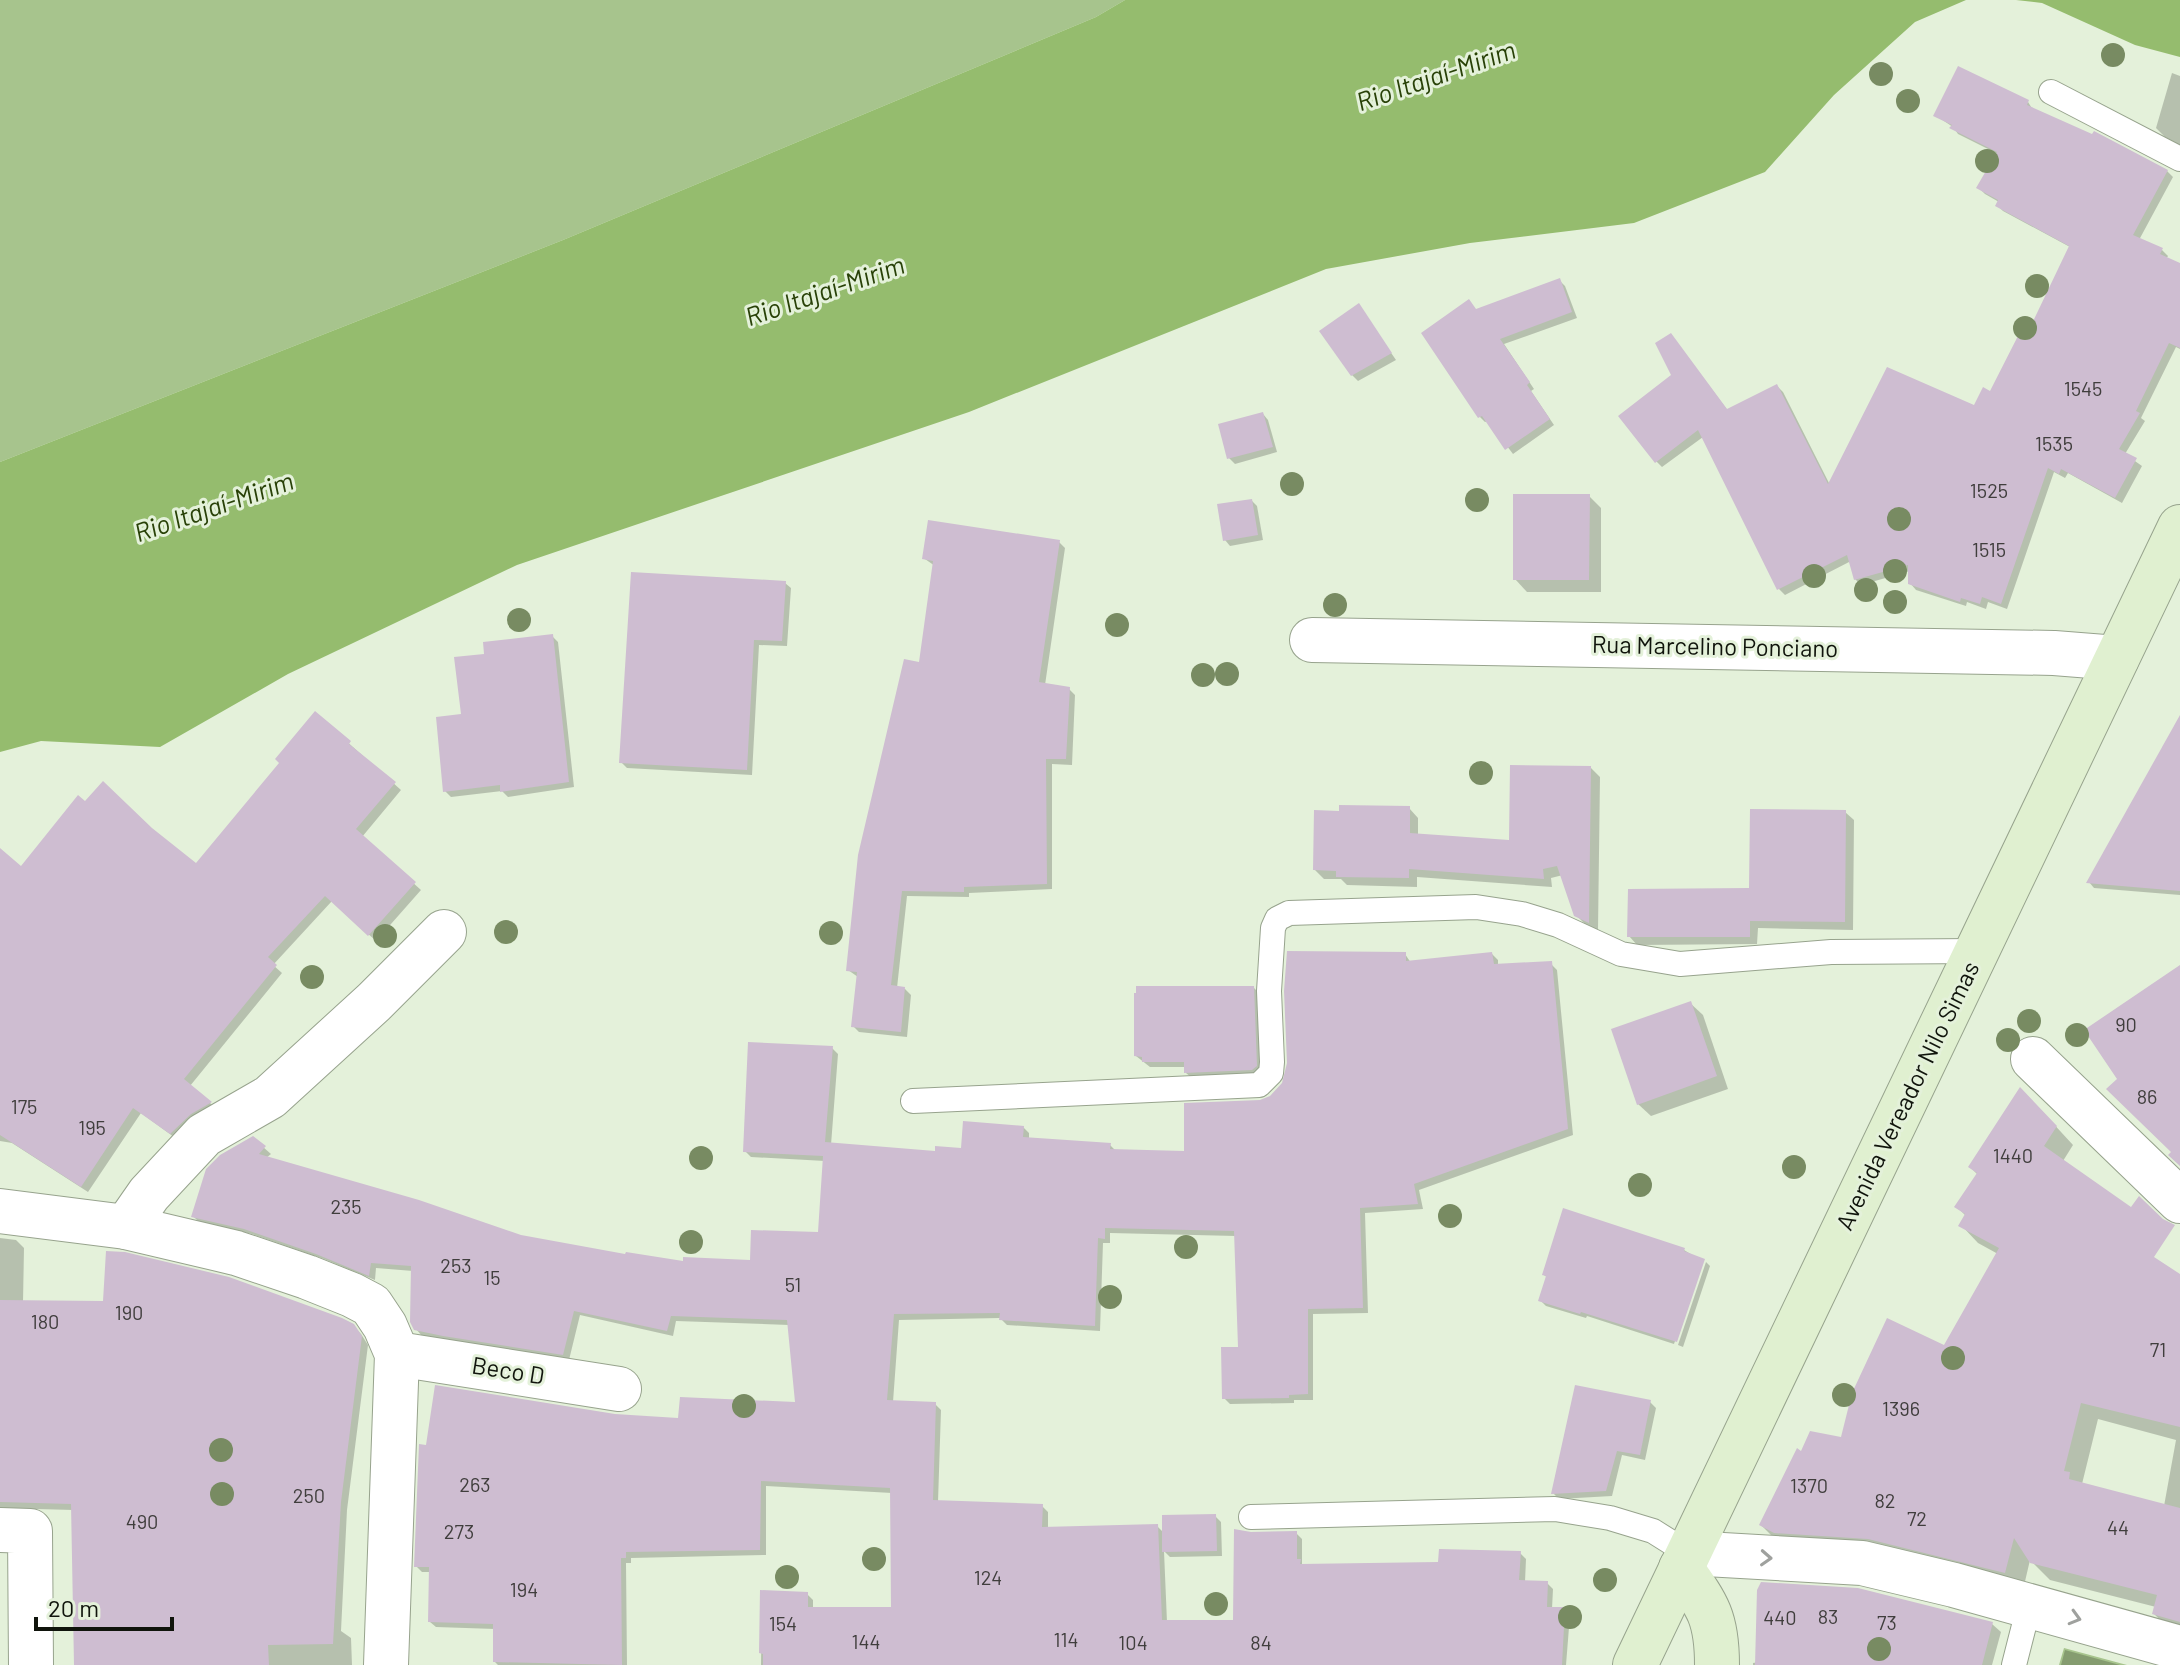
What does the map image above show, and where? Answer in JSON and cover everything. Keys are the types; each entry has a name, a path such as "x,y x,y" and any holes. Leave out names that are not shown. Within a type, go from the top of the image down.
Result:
{"main road":[{"name":"Avenida Vereador Nilo Simas","path":"1635,1665 2180,527"},
{"path":"1685,1561 1710,1608 1717,1637 1717,1665"}],"street":[{"name":"Rua Marcelino Ponciano","path":"1312,640 2054,653 2117,658"},
{"path":"126,1227 149,1194 204,1135 270,1097 374,1002 444,932"},
{"path":"2033,1059 2180,1201"},
{"path":"0,1211 126,1227 236,1253 352,1295 371,1305 385,1326 397,1354 386,1665"},
{"name":"Beco D","path":"397,1354 619,1389"},
{"path":"15,1530 31,1665"},
{"path":"1685,1561 1862,1563 2180,1648"}],"lane":[{"path":"2051,92 2180,159"},
{"path":"913,1101 1259,1085 1271,1073 1272,1062 1269,991 1273,928 1277,919 1289,913 1476,907 1522,914 1558,925 1621,954 1680,964 1831,952 1978,951"},
{"path":"1251,1517 1555,1509 1610,1518 1653,1531 1685,1561"},
{"path":"2014,1665 2029,1606"}],"shaded area":[{"path":"0,0 1125,0 1096,17 563,240 0,462"},
{"path":"2064,1648 2127,1665 2059,1665"}],"water":[{"name":"Rio Itajaí-Mirim","path":"1125,0 1966,0 1915,22 1834,95 1765,172 1634,223 1470,243 1326,269 969,412 517,565 288,674 160,747 41,741 0,752 0,462 563,240 1096,17"},
{"path":"2016,0 2180,0 2180,57 2135,45 2042,3"}],"building":[{"path":"1958,66 2029,100 2027,105 2092,134 2094,131 2168,170 2133,235 2163,248 2160,254 2180,263 2180,348 2169,343 2136,411 2140,413 2119,449 2137,458 2115,498 2061,469 2059,474 2048,468 2001,604 1982,597 1980,604 1961,598 1960,602 1908,584 1908,565 1854,580 1847,555 1777,590 1698,430 1655,463 1618,416 1671,375 1655,343 1671,333 1727,409 1777,384 1828,484 1887,367 1974,405 1983,387 1990,391 2021,330 2027,334 2069,246 1995,206 1998,200 1976,188 1997,152 1949,128 1952,125 1933,116"},
{"path":"1560,278 1572,312 1500,339 1530,382 1527,385 1550,419 1505,450 1482,416 1478,418 1421,333 1469,299 1476,309"},
{"path":"1359,303 1392,353 1351,376 1319,331"},
{"path":"1263,412 1273,447 1227,459 1218,424"},
{"path":"1513,494 1590,494 1589,580 1513,580"},
{"path":"1252,499 1258,535 1223,541 1217,504"},
{"path":"928,520 1060,540 1039,682 1070,687 1066,759 1046,759 1047,884 964,887 964,892 902,891 891,985 905,987 901,1032 851,1027 857,972 846,971 858,855 904,659 919,662 933,561 922,559"},
{"path":"631,572 786,581 782,641 754,640 747,770 619,763"},
{"path":"553,634 569,782 500,792 500,785 443,792 436,717 461,714 454,657 484,654 483,642"},
{"path":"315,711 351,741 349,744 396,782 356,829 416,882 368,936 325,896 268,957 277,965 184,1079 212,1102 191,1114 170,1134 133,1108 81,1187 0,1135 0,848 21,866 78,795 85,801 103,781 152,828 196,863 279,763 275,759"},
{"path":"2180,715 2180,891 2086,883"},
{"path":"1510,765 1591,766 1589,923 1574,916 1557,866 1543,869 1544,879 1409,869 1409,878 1336,877 1336,871 1313,870 1314,810 1339,811 1339,805 1410,806 1410,833 1509,840"},
{"path":"1750,809 1846,810 1845,922 1750,921 1750,937 1627,937 1628,889 1749,888"},
{"path":"1287,951 1406,952 1406,961 1492,952 1494,964 1552,961 1568,1129 1414,1184 1418,1204 1360,1208 1363,1308 1308,1309 1308,1394 1289,1395 1289,1398 1222,1399 1221,1347 1238,1347 1234,1231 1105,1228 1105,1239 1098,1238 1095,1326 999,1320 1000,1313 894,1314 887,1400 936,1402 933,1500 1043,1504 1042,1527 1158,1524 1162,1620 1233,1620 1234,1529 1251,1532 1297,1531 1297,1559 1301,1559 1300,1564 1438,1562 1439,1549 1521,1551 1519,1580 1548,1581 1547,1607 1565,1607 1562,1665 763,1665 763,1654 759,1653 760,1590 808,1592 808,1607 891,1607 890,1488 761,1481 760,1550 626,1552 626,1558 621,1558 622,1665 493,1662 493,1624 428,1622 429,1567 414,1567 419,1444 426,1445 435,1385 615,1414 678,1418 680,1397 795,1402 787,1320 671,1316 667,1331 574,1311 563,1355 443,1336 414,1330 410,1322 411,1266 371,1263 369,1276 244,1229 191,1217 206,1169 220,1155 253,1136 266,1146 259,1154 419,1200 521,1235 683,1261 683,1257 750,1260 751,1230 818,1232 823,1156 743,1152 748,1042 833,1046 825,1142 935,1151 935,1146 961,1148 963,1121 1024,1126 1023,1137 1111,1143 1110,1149 1184,1151 1184,1103 1260,1100 1270,1096 1282,1083 1287,1063 1284,991"},
{"path":"2180,965 2180,1166 2168,1155 2171,1152 2106,1089 2117,1079 2084,1030"},
{"path":"1136,986 1254,986 1257,1066 1252,1070 1184,1073 1184,1062 1142,1062 1142,1057 1134,1056"},
{"path":"1691,1001 1717,1076 1637,1105 1611,1029"},
{"path":"2020,1087 2057,1126 2044,1146 2131,1207 2139,1196 2163,1219 2175,1225 2154,1257 2180,1274 2180,1427 2081,1403 2064,1471 2070,1472 2069,1479 2180,1508 2180,1622 2152,1614 2157,1595 2030,1563 2014,1538 2005,1573 1868,1539 1774,1533 1759,1525 1797,1448 1801,1451 1810,1431 1841,1437 1852,1393 1887,1318 1944,1345 1999,1248 1958,1226 1965,1214 1954,1207 1977,1173 1968,1167"},
{"path":"1563,1208 1685,1248 1684,1251 1705,1259 1677,1342 1538,1301 1546,1276 1542,1275"},
{"path":"106,1251 125,1252 229,1277 342,1318 354,1324 362,1336 341,1502 333,1644 268,1645 269,1665 74,1665 71,1504 0,1502 0,1300 103,1301"},
{"path":"1575,1385 1651,1400 1640,1455 1617,1451 1606,1491 1551,1494"},
{"path":"1216,1514 1217,1551 1162,1552 1162,1515"},
{"path":"1761,1582 1858,1588 1993,1622 1982,1665 1755,1665 1757,1590"}]}
